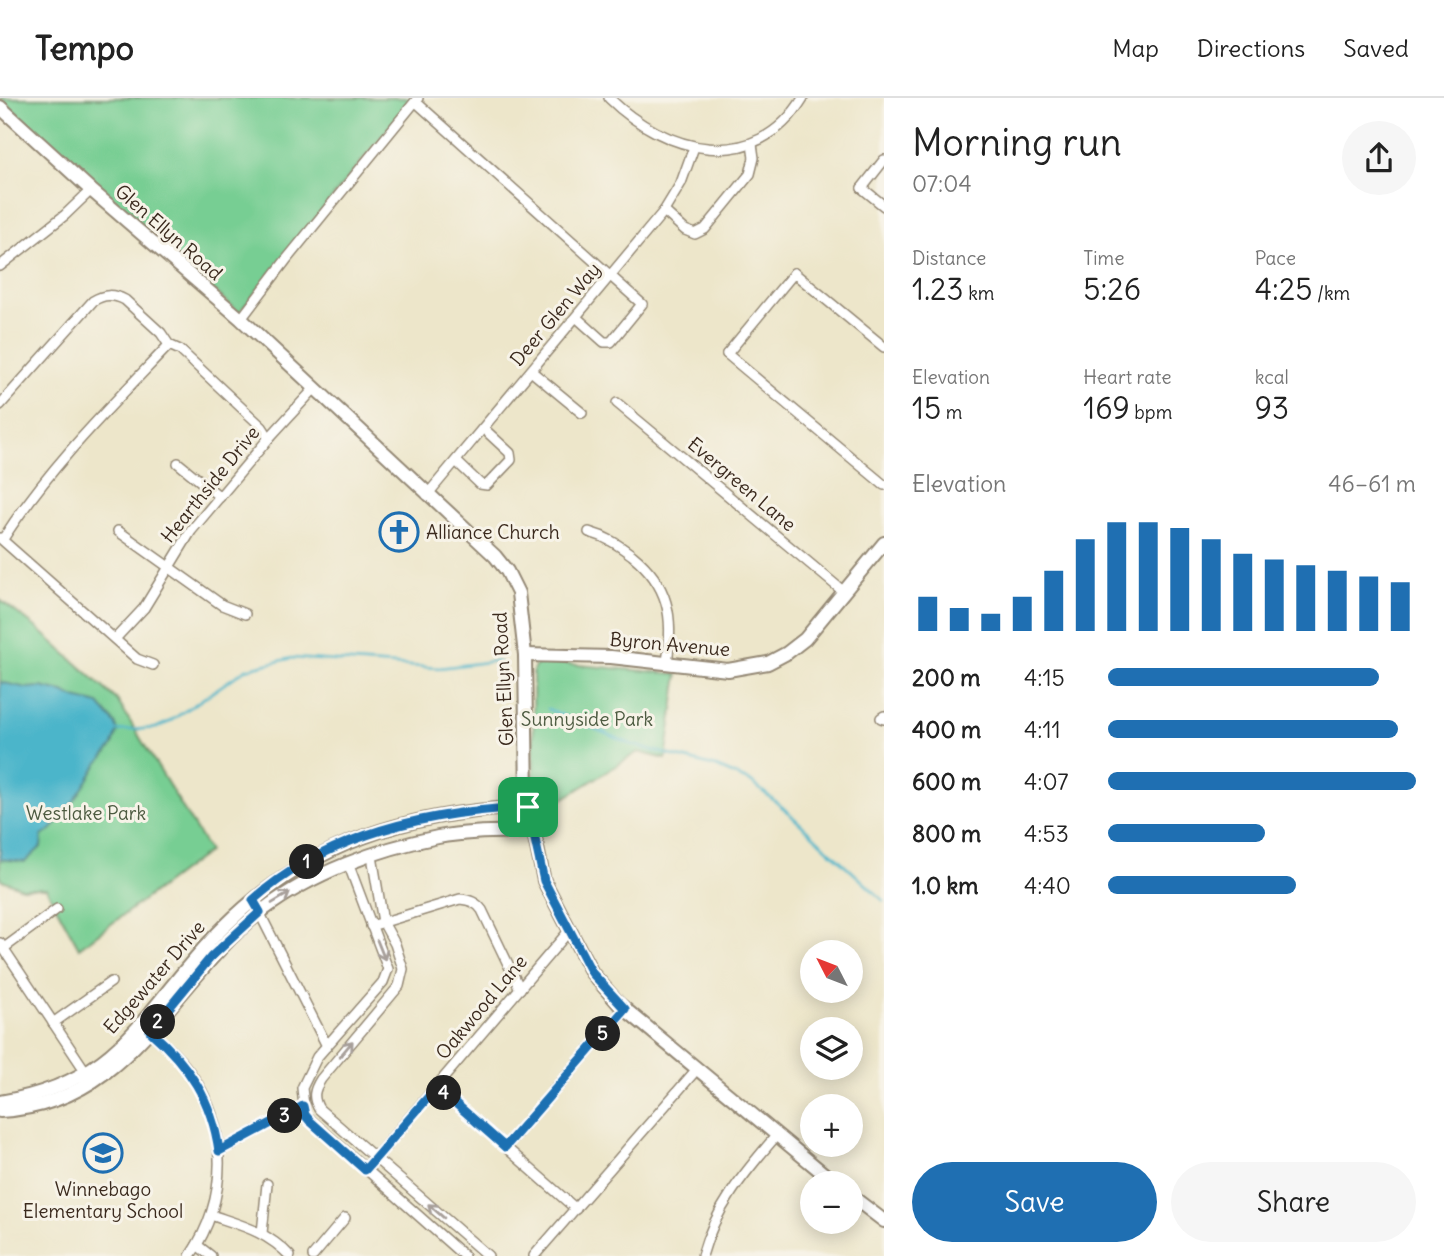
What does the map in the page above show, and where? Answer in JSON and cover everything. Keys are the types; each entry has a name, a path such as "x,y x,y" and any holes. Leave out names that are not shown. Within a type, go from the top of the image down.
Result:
{"street":[{"path":"609,98 646,128 666,138 694,147 725,149 752,144 778,129 803,98"},
{"path":"241,319 417,100 642,304 611,342 604,342 576,317"},
{"name":"Glen Ellyn Road","path":"3,114 241,319 489,550 507,571 518,593 525,655 528,807 544,881 569,932 592,973 625,1009 820,1171"},
{"path":"664,211 685,230 695,234 705,229 750,174 754,158 752,144"},
{"name":"Deer Glen Way","path":"427,495 664,211 681,183 694,147"},
{"path":"884,160 860,189 884,206"},
{"path":"0,266 65,215 91,190"},
{"path":"884,347 793,271 724,354 884,485"},
{"path":"0,405 87,306 105,295 125,300 161,333 169,345 180,351 262,427 269,438"},
{"path":"153,666 137,659 1,539 37,488 169,345"},
{"path":"531,371 582,413"},
{"name":"Hearthside Drive","path":"115,639 144,608 191,531 314,388"},
{"name":"Evergreen Lane","path":"617,403 844,592"},
{"path":"456,461 480,484 487,485 511,460 510,453 483,428"},
{"path":"178,463 220,497"},
{"path":"118,531 222,605 246,614"},
{"path":"589,532 608,537 650,571 659,585 666,601 671,628 667,662"},
{"name":"Byron Avenue","path":"525,655 599,656 728,670 775,660 805,639 884,543"},
{"name":"Edgewater Drive","path":"0,1102 24,1098 109,1071 256,906 294,870 327,852 381,829 432,817 528,807"},
{"name":"Edgewater Drive","path":"256,906 348,863 440,836 534,831"},
{"path":"372,856 383,922 395,944 403,969 399,986 321,1079 314,1100 319,1109 488,1256"},
{"path":"348,863 388,969 383,982 317,1058 302,1088 305,1115 464,1256"},
{"path":"371,926 460,899 476,903 482,910 520,989"},
{"path":"256,906 319,1035 327,1046"},
{"path":"57,909 2,945 89,1077"},
{"name":"Oakwood Lane","path":"365,1170 569,932"},
{"path":"53,1023 111,982"},
{"path":"505,1147 625,1009"},
{"path":"146,1028 180,1060 203,1094 216,1130 219,1182 211,1214 190,1256"},
{"path":"534,1256 697,1069"},
{"name":"Edgewater Drive","path":"0,1111 24,1108 75,1091 89,1077"},
{"path":"437,1087 576,1209"},
{"path":"219,1151 303,1106"},
{"path":"702,1256 717,1213 730,1191 776,1136"},
{"path":"262,1233 267,1184"},
{"path":"863,1205 884,1222"},
{"path":"211,1214 262,1233 276,1241 290,1256"},
{"path":"313,1256 345,1217"},
{"path":"197,1245 211,1256"}],"green space":[{"path":"0,98 413,98 239,313"},
{"name":"Westlake Park","path":"0,600 37,628 117,700 209,851 79,948 46,888 22,888 0,879"},
{"name":"Sunnyside Park","path":"545,662 678,674 666,759 638,752 534,817 533,670 537,664"}],"water":[{"path":"0,682 27,688 41,687 99,704 115,723 118,731 113,745 75,800 52,829 42,836 41,847 25,862 0,859"}],"waterway":[{"path":"117,731 156,728 169,722 246,669 292,658 439,668 495,661 503,664"},
{"path":"548,709 633,745 716,767 751,782 781,806 884,901"}],"place":[{"name":"Alliance Church","path":"399,532"},
{"name":"Winnebago Elementary School","path":"103,1153"}],"route":[{"path":"528,807 544,881 592,973 625,1009 505,1147 437,1087 365,1170 310,1121 303,1106 219,1151 216,1130 203,1094 180,1060 150,1031 211,957 260,912 253,900 286,874 327,852 381,829 432,817 528,807"}]}
